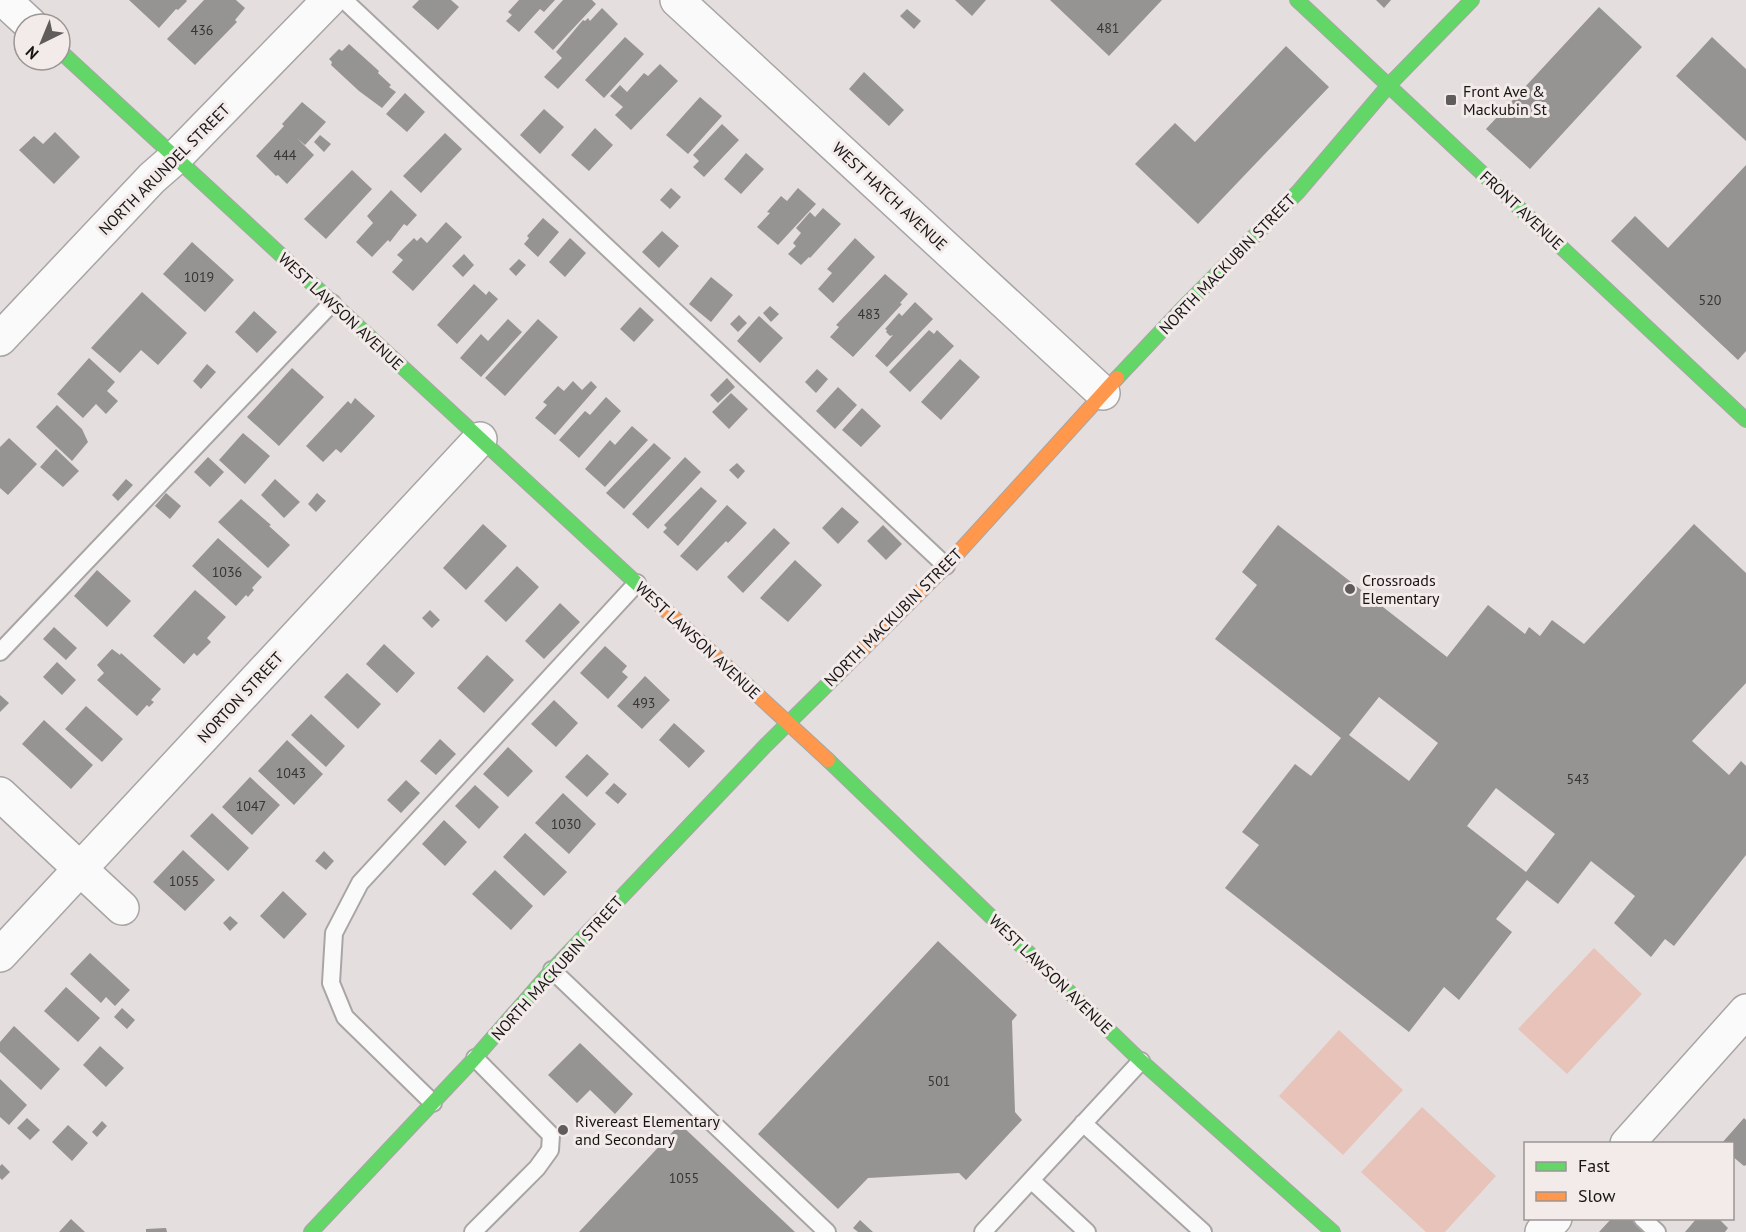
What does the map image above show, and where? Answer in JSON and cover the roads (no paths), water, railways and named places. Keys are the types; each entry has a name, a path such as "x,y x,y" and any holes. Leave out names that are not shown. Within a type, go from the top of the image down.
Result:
{"street":[{"path":"4,0 17,12"},
{"name":"NORTH ARUNDEL STREET","path":"0,339 152,178 176,157 329,0"},
{"name":"WEST HATCH AVENUE","path":"677,0 1103,393"},
{"name":"FRONT AVENUE","path":"1297,0 1746,420"},
{"name":"NORTH MACKUBIN STREET","path":"311,1232 475,1058 552,970 788,723 946,566 1182,309 1298,192 1389,85 1472,0"},
{"name":"WEST LAWSON AVENUE","path":"72,62 788,723 1141,1061 1333,1232"},
{"name":"NORTON STREET","path":"0,955 480,439"},
{"path":"0,794 122,908"},
{"path":"1628,1142 1746,1011"},
{"path":"1542,1232 1553,1220"}],"lane":[{"path":"344,0 946,566"},
{"path":"0,652 332,303"},
{"path":"433,1103 345,1017 331,983 334,933 360,883 637,582"},
{"path":"552,970 827,1232"},
{"path":"473,1232 537,1168 550,1150 551,1135 475,1058"},
{"path":"983,1232 1141,1061"},
{"path":"1083,1123 1203,1232"},
{"path":"1031,1180 1087,1232"},
{"path":"1644,1220 1657,1232"}],"place":[{"name":"Front Ave & Mackubin St","path":"1451,100"},
{"name":"Crossroads Elementary","path":"1350,589"},
{"name":"Rivereast Elementary and Secondary","path":"563,1130"}]}
